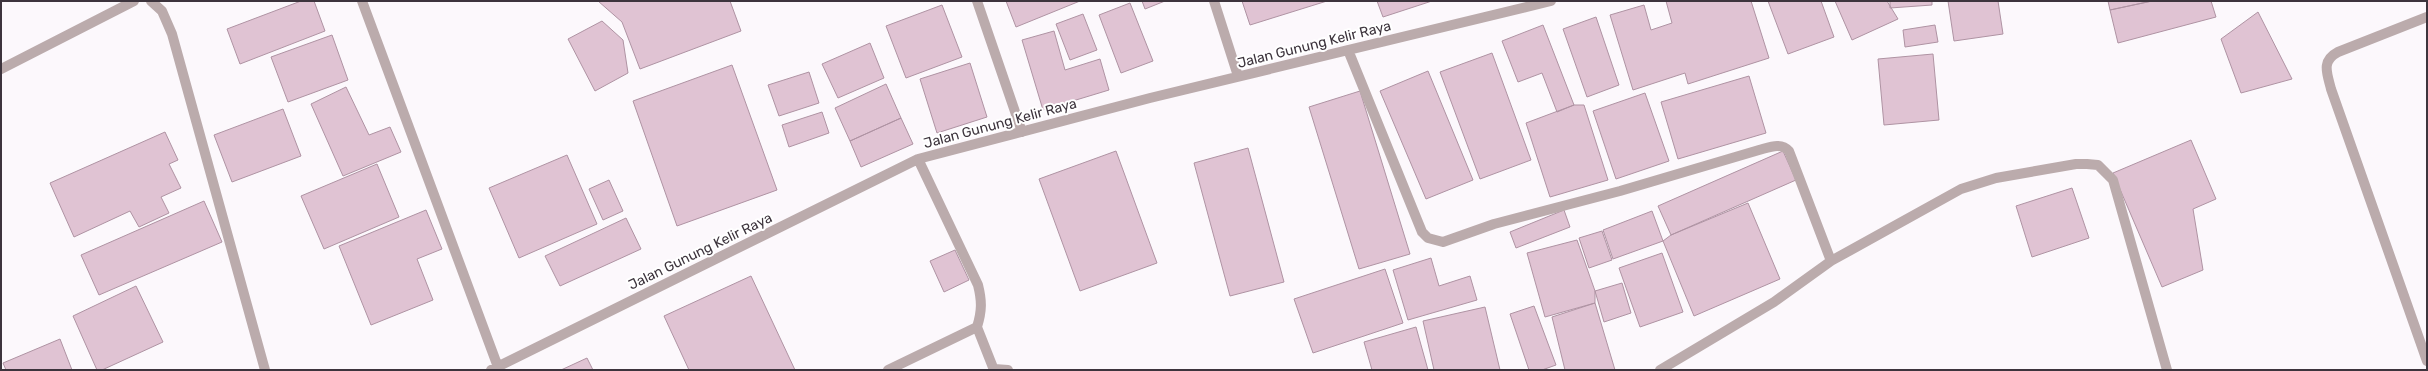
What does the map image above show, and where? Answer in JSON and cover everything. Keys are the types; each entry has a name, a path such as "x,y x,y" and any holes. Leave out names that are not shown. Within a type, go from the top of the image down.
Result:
{"street":[{"path":"1,69 134,1"},
{"path":"151,1 162,11 172,34 265,370"},
{"path":"362,1 494,368"},
{"path":"977,1 1022,132"},
{"path":"1214,1 1238,76"},
{"name":"Jalan Gunung Kelir Raya","path":"494,368 918,159 1238,76 1348,50 1532,3 1551,1"},
{"path":"2427,17 2338,52 2326,61 2331,89 2425,346 2427,361"},
{"path":"1348,50 1422,232 1436,242 1443,242 1494,224 1781,145 1789,151 1831,261"},
{"path":"918,159 978,285 982,301 982,312 977,327 994,369 1007,370"},
{"path":"1660,370 1774,302 1831,261 1961,189 1996,178 2076,164 2098,165 2113,180 2167,370"},
{"path":"888,370 977,327"}],"building":[{"path":"301,1 314,1 325,31 240,64 227,29"},
{"path":"598,1 730,1 741,31 640,69 622,22"},
{"path":"1006,1 1080,1 1016,27"},
{"path":"1142,1 1165,1 1145,9"},
{"path":"1242,1 1327,1 1250,25"},
{"path":"1377,1 1432,1 1383,17"},
{"path":"1666,1 1751,1 1769,58 1688,84 1685,73 1633,90 1610,15 1644,5 1651,30 1672,23"},
{"path":"1768,1 1821,1 1834,37 1788,54"},
{"path":"1835,1 1887,1 1898,19 1852,40"},
{"path":"1890,1 1932,1 1932,5 1890,8"},
{"path":"1948,1 1998,1 2003,34 1954,41"},
{"path":"2108,1 2152,1 2110,10"},
{"path":"2152,1 2211,1 2216,17 2118,43 2110,10"},
{"path":"1130,3 1153,61 1121,73 1099,15"},
{"path":"942,5 962,57 906,78 886,26"},
{"path":"2258,12 2292,79 2241,93 2221,39"},
{"path":"1083,14 1097,50 1070,60 1056,24"},
{"path":"1596,17 1619,85 1587,97 1563,29"},
{"path":"602,21 623,40 628,73 595,91 568,39"},
{"path":"1543,25 1574,105 1557,112 1542,73 1518,82 1502,41"},
{"path":"1935,25 1938,42 1905,47 1903,30"},
{"path":"1054,31 1065,70 1100,59 1109,90 1043,110 1022,40"},
{"path":"332,35 348,80 288,102 271,57"},
{"path":"870,43 884,78 838,98 822,64"},
{"path":"1492,53 1531,160 1480,179 1440,72"},
{"path":"1933,54 1939,120 1884,125 1878,59"},
{"path":"970,63 987,117 937,133 920,79"},
{"path":"732,65 777,190 677,226 633,101"},
{"path":"1428,71 1473,180 1426,199 1380,91"},
{"path":"809,72 819,103 779,116 768,85"},
{"path":"1749,76 1766,133 1678,159 1661,102"},
{"path":"886,84 901,118 850,141 835,108"},
{"path":"346,87 369,135 390,127 401,152 343,176 311,104"},
{"path":"1360,91 1410,254 1359,269 1309,107"},
{"path":"1645,93 1669,161 1616,179 1593,111"},
{"path":"1574,105 1584,105 1608,180 1550,197 1526,123"},
{"path":"283,109 301,156 232,182 214,135"},
{"path":"822,112 829,133 789,147 782,125"},
{"path":"901,118 913,144 861,167 850,141"},
{"path":"165,132 178,160 169,164 181,188 161,197 169,213 139,227 130,211 74,237 50,183"},
{"path":"2191,140 2216,199 2193,209 2203,270 2162,287 2113,173"},
{"path":"1248,148 1284,282 1230,296 1194,163"},
{"path":"1116,151 1157,263 1080,291 1039,179"},
{"path":"1783,151 1796,180 1671,235 1658,206"},
{"path":"567,155 597,224 519,258 489,188"},
{"path":"377,164 399,217 324,249 301,196"},
{"path":"609,180 623,211 603,220 589,189"},
{"path":"2072,188 2089,238 2032,257 2016,206"},
{"path":"204,201 222,242 99,295 81,255"},
{"path":"1748,203 1780,279 1694,316 1663,241 1671,235"},
{"path":"426,210 442,249 417,259 433,300 371,325 339,246"},
{"path":"1564,210 1570,227 1516,248 1510,232"},
{"path":"1652,211 1663,241 1613,259 1603,230"},
{"path":"626,218 641,249 560,286 545,256"},
{"path":"1602,231 1612,260 1589,268 1579,238"},
{"path":"1577,240 1595,291 1595,303 1545,317 1527,253"},
{"path":"955,250 969,280 944,292 930,261"},
{"path":"1662,253 1683,312 1640,327 1619,268"},
{"path":"1431,258 1439,286 1470,276 1477,300 1408,320 1393,270"},
{"path":"1385,269 1403,323 1313,353 1294,299"},
{"path":"751,276 795,370 689,370 664,316"},
{"path":"1622,283 1631,313 1604,322 1595,291"},
{"path":"136,286 163,342 102,370 97,370 73,316"},
{"path":"1595,303 1615,370 1565,370 1552,317"},
{"path":"1534,306 1556,365 1542,370 1529,370 1510,314"},
{"path":"1485,307 1500,370 1434,370 1423,321"},
{"path":"1416,327 1428,370 1372,370 1364,342"},
{"path":"60,339 72,370 6,370 3,363"},
{"path":"587,358 593,370 561,370"}]}
